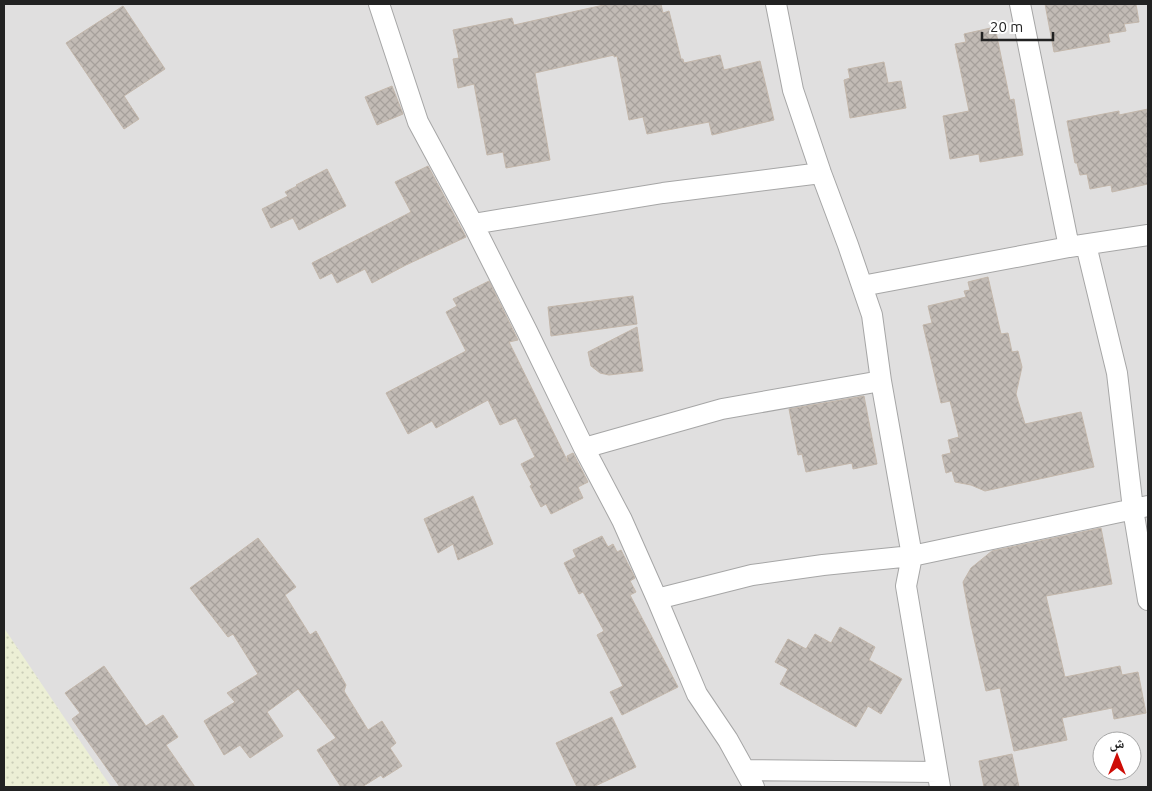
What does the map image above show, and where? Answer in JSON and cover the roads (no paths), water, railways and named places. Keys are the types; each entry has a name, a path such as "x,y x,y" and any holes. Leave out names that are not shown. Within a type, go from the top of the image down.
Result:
{"street":[{"path":"380,4 418,122 473,224 584,448 622,520 696,694 728,740 750,779 939,780 906,586 912,556 881,380 872,315 793,90 776,4"},
{"path":"1020,4 1077,246 1117,373 1141,508 1148,600"},
{"path":"473,224 663,193 821,174"},
{"path":"862,286 1077,246 1148,235"},
{"path":"584,448 722,409 881,380"},
{"path":"657,599 752,575 823,565 912,556 1141,508"}]}
